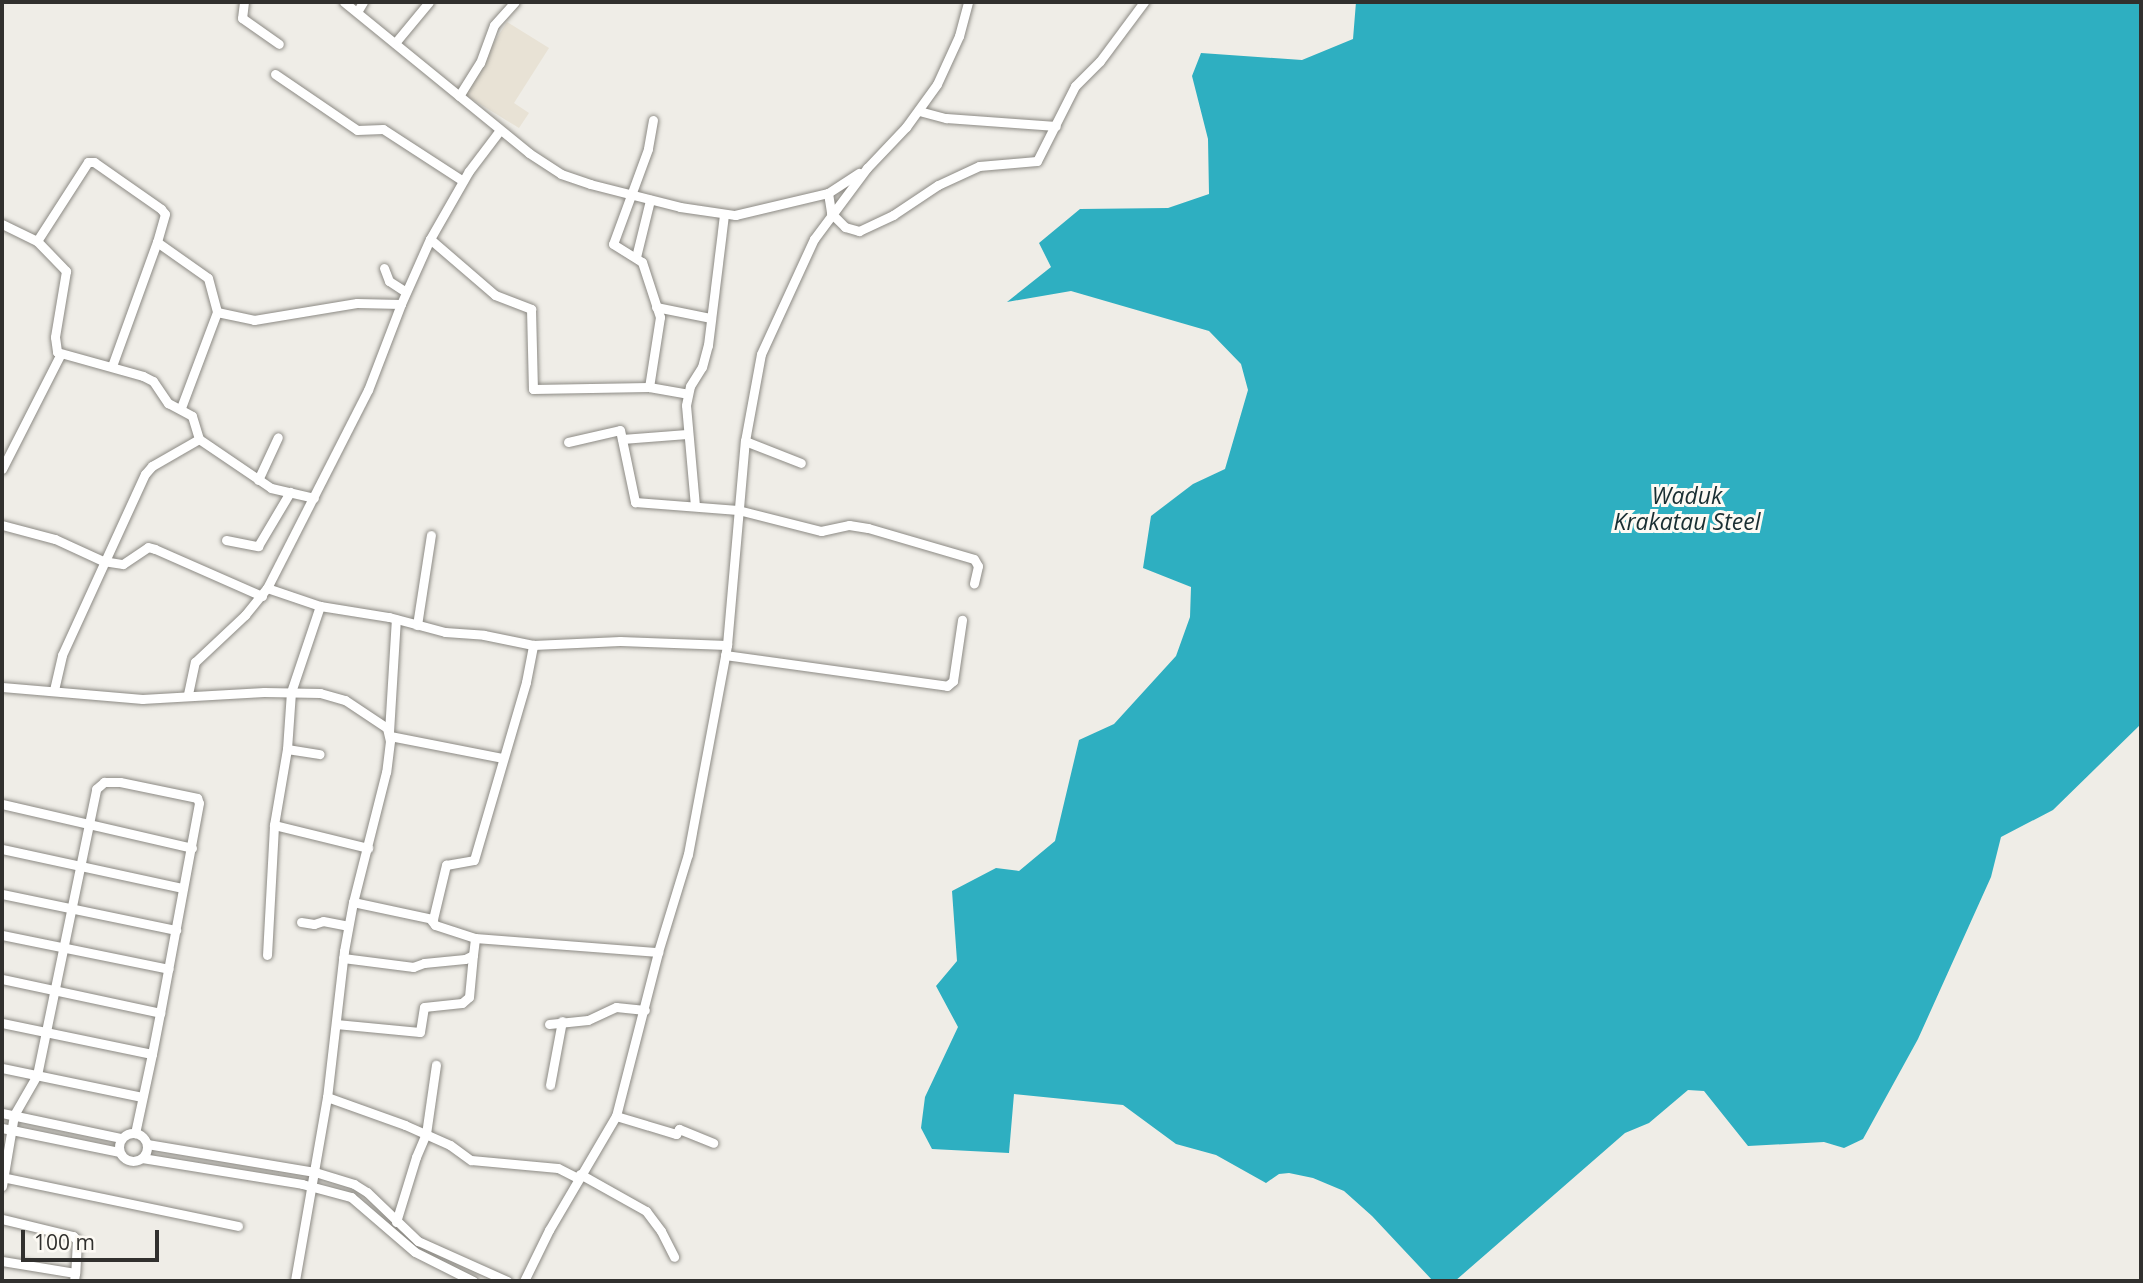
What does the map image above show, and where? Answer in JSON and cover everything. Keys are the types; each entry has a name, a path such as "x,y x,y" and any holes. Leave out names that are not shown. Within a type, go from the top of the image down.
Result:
{"street":[{"path":"244,2 241,17 279,44"},
{"path":"344,2 500,130 561,174 629,195 724,215 747,214 828,193 867,168"},
{"path":"357,12 363,2"},
{"path":"395,43 429,2"},
{"path":"524,1281 579,1176 616,1116 658,952 696,821 727,645 745,441 761,354 803,260 831,213 867,168 919,111 945,68 959,36 968,2"},
{"path":"828,193 831,213 852,230 866,229 939,185 979,166 992,163 1034,163 1041,158 1074,86 1100,61 1144,2"},
{"path":"459,96 480,63 494,25 508,4"},
{"path":"275,74 358,130 383,129 463,181"},
{"path":"919,111 946,118 1056,125"},
{"path":"649,387 660,325 656,307 642,262 613,244 629,195 649,149 653,120"},
{"path":"188,694 195,662 265,592 368,390 401,304 430,239 463,181 500,130"},
{"path":"37,241 83,167 94,162 164,214 157,242 112,366"},
{"path":"636,257 650,200"},
{"path":"695,506 687,434 687,394 706,356 724,215"},
{"path":"2,224 37,241 66,271 55,337 55,347 60,355 112,366 153,382 168,403 192,416 199,439 276,490 314,498"},
{"path":"430,239 495,295 531,309 533,389 649,387 687,394"},
{"path":"157,242 208,278 217,312 181,408"},
{"path":"384,268 389,281 406,292"},
{"path":"217,312 254,320 357,303 401,304"},
{"path":"656,307 710,318"},
{"path":"2,469 60,355"},
{"path":"568,442 619,430 633,502 738,510 821,531 858,525 971,558 978,566 974,584"},
{"path":"622,439 687,434"},
{"path":"258,480 278,437"},
{"path":"54,690 62,655 145,474 152,466 199,439"},
{"path":"745,441 801,463"},
{"path":"226,540 258,546 290,492"},
{"path":"2,525 55,538 103,561 123,564 148,547 265,592 320,606 533,645 620,641 727,645"},
{"path":"417,625 431,535"},
{"path":"267,955 274,825 287,749 291,692 320,606"},
{"path":"295,1281 327,1097 348,926 386,772 396,619"},
{"path":"725,655 947,686 953,681 962,620"},
{"path":"431,920 446,865 474,860 526,682 533,645"},
{"path":"2,687 126,699 188,694 320,693 345,700 384,724 390,734 502,758"},
{"path":"287,749 320,754"},
{"path":"135,1133 169,969 199,803 197,798 120,782 104,782 96,789 37,1075 7,1129 2,1180 238,1227"},
{"path":"2,804 192,848"},
{"path":"274,825 368,848"},
{"path":"2,849 183,888"},
{"path":"2,894 176,930"},
{"path":"353,902 431,920 435,925 475,938 658,952"},
{"path":"301,922 314,924 323,920 348,926"},
{"path":"2,936 169,969"},
{"path":"335,1024 420,1032 424,1007 462,1003 470,997 475,938"},
{"path":"343,958 412,967 473,955"},
{"path":"2,979 160,1013"},
{"path":"549,1024 588,1020 616,1007 645,1010"},
{"path":"550,1085 562,1021"},
{"path":"2,1023 152,1054"},
{"path":"396,1222 426,1134 436,1065"},
{"path":"2,1068 142,1097"},
{"path":"327,1097 426,1134 455,1148 471,1160 558,1168 579,1176 646,1211 661,1231 674,1257"},
{"path":"2,1113 121,1138 135,1133 143,1136 147,1144 142,1158"},
{"path":"616,1116 676,1134 679,1129 713,1143"},
{"path":"7,1129 119,1152 131,1161 142,1158 312,1186 355,1199 415,1252 473,1281"},
{"path":"119,1152 121,1138"},
{"path":"147,1144 315,1172 359,1186 396,1222 429,1248 508,1281"},
{"path":"2,1219 73,1236 77,1240 75,1277 2,1261"}],"shaded area":[{"path":"507,22 549,48 514,103 529,113 519,128 462,93"}],"water":[{"name":"Waduk Krakatau Steel","path":"1356,2 2141,2 2141,724 2053,810 2001,837 1991,877 1918,1039 1863,1139 1844,1148 1824,1142 1748,1146 1704,1091 1688,1090 1649,1123 1625,1133 1455,1281 1433,1281 1372,1216 1344,1191 1313,1178 1289,1173 1279,1174 1266,1183 1216,1155 1176,1144 1123,1105 1014,1094 1009,1153 932,1149 921,1128 925,1097 958,1027 936,986 957,961 952,891 996,868 1019,871 1055,841 1079,740 1114,724 1176,656 1190,617 1191,587 1143,568 1151,516 1193,484 1225,469 1248,390 1241,364 1209,331 1071,291 1007,302 1051,267 1039,243 1080,209 1168,208 1209,194 1208,139 1192,76 1201,53 1302,60 1353,39"}]}
